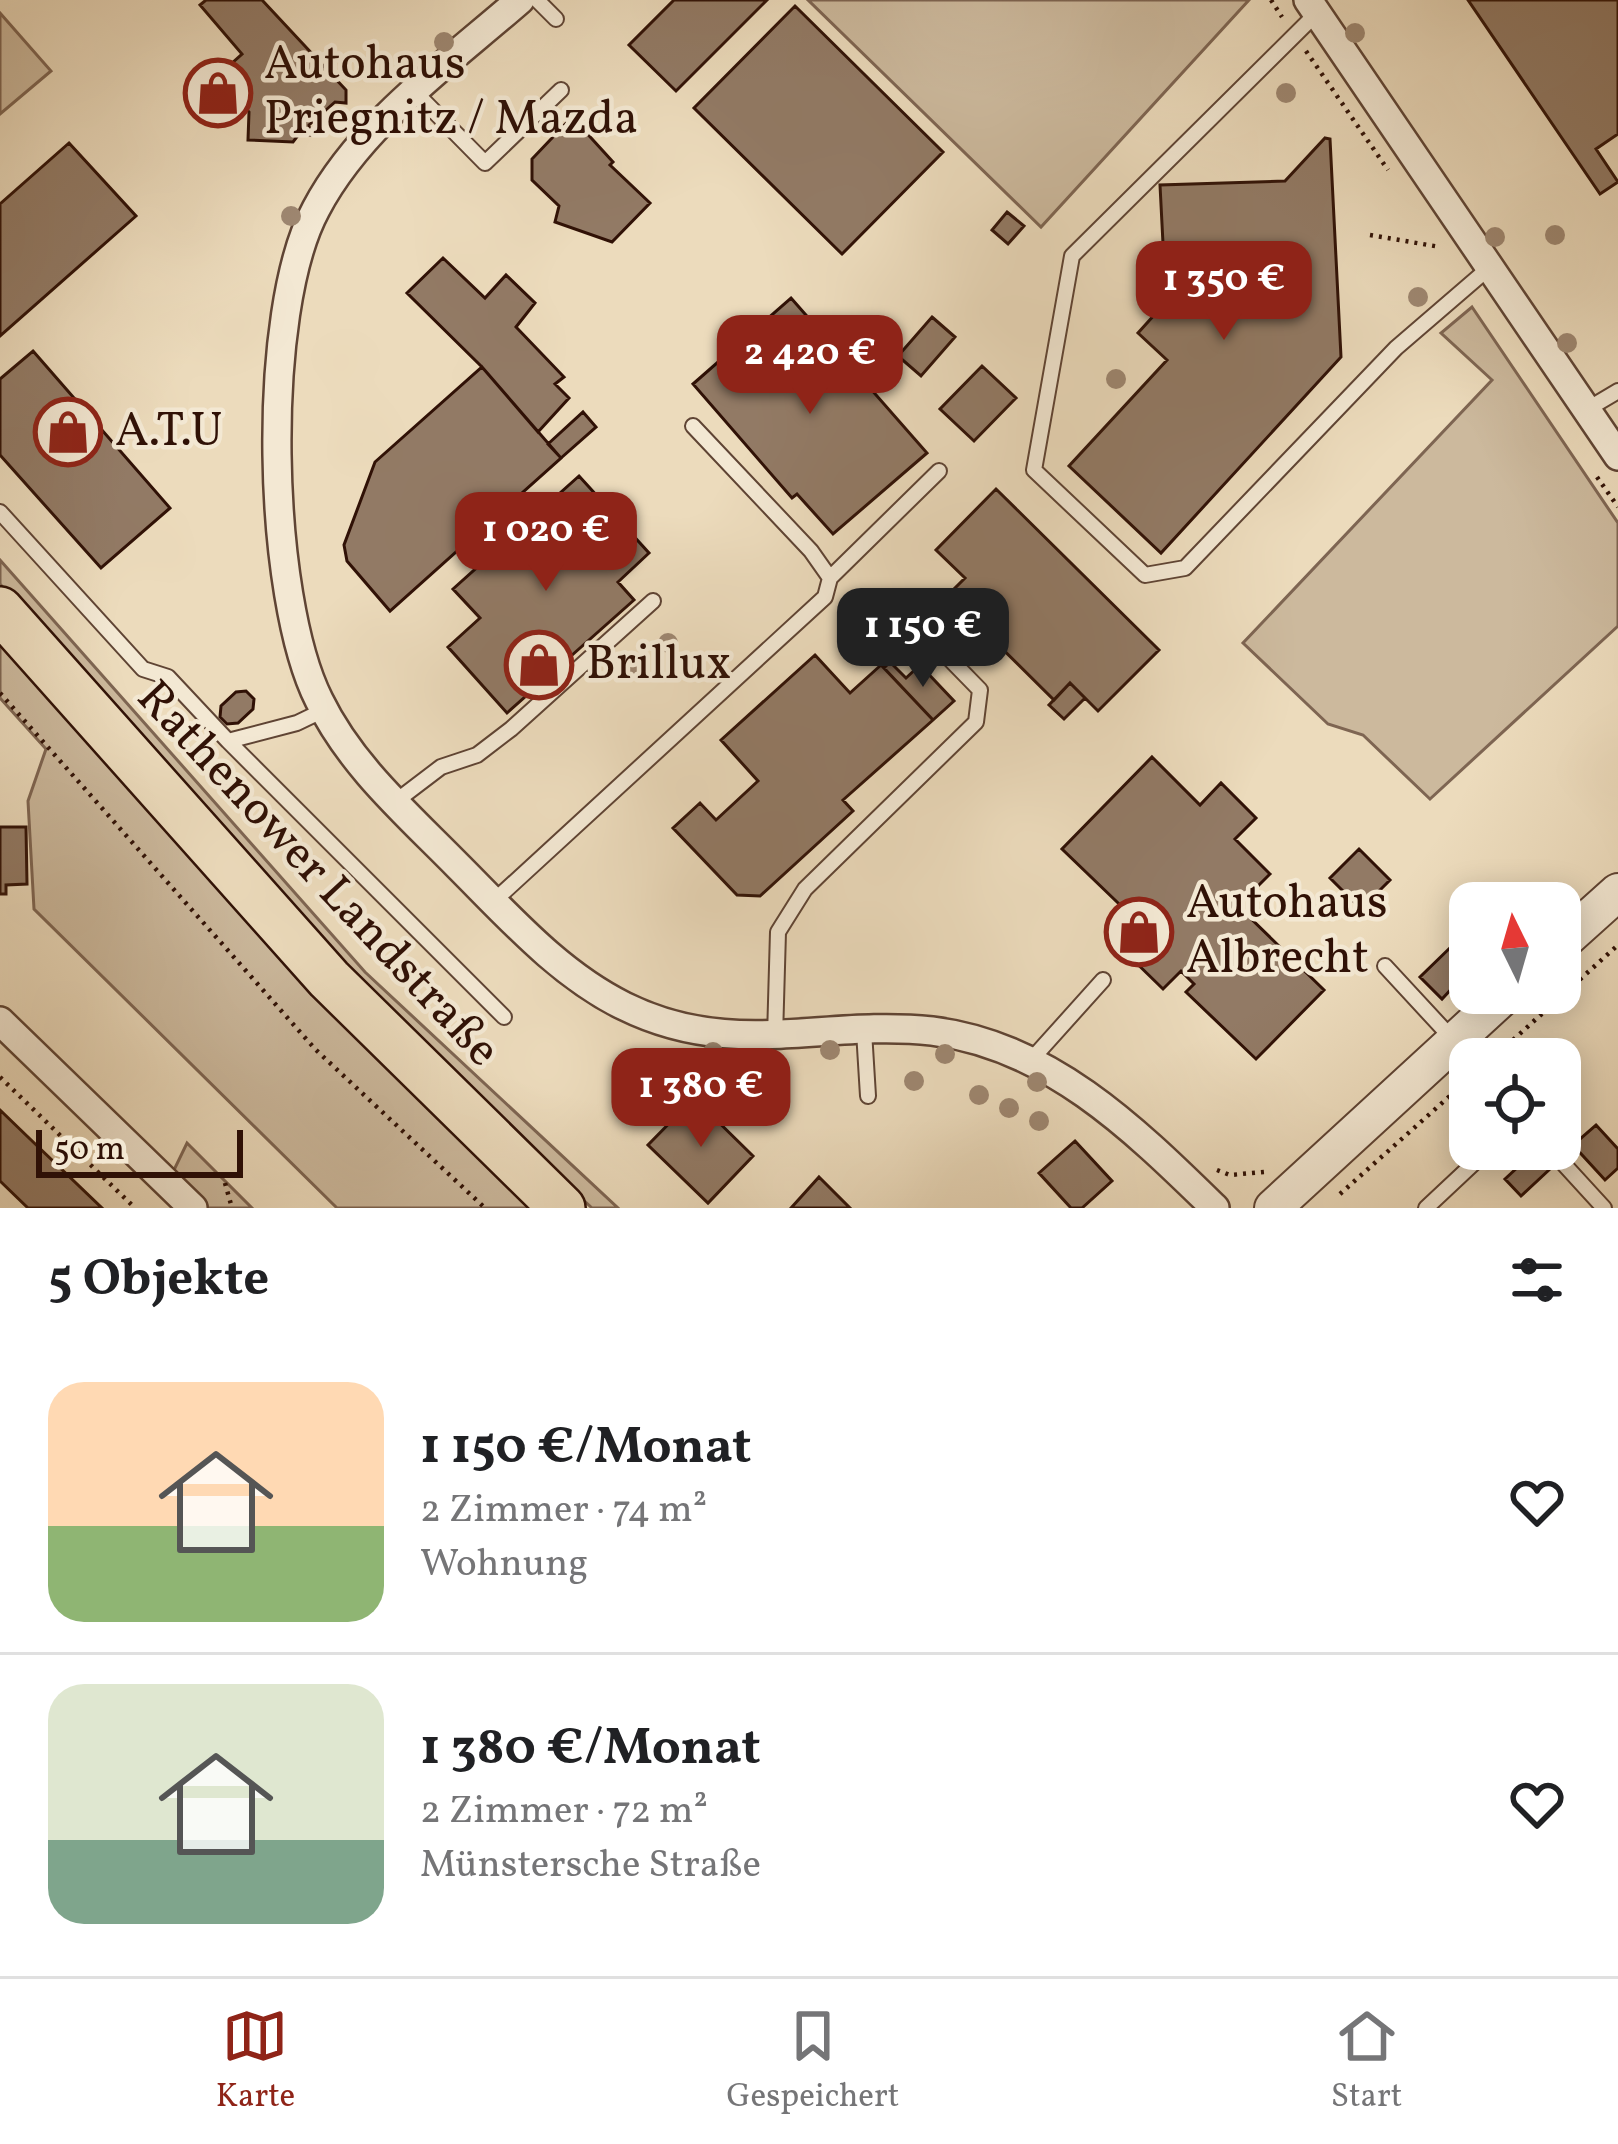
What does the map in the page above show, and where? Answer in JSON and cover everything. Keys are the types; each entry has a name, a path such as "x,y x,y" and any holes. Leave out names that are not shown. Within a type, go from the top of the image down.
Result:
{"main road":[{"name":"Rathenower Landstraße","path":"0,610 329,979 562,1208"}],"street":[{"path":"518,2 344,164 315,209 291,275 278,379 280,487 290,608 301,655 324,710 371,777 494,902 563,967 623,1006 690,1029 729,1036 931,1031 1032,1059 1101,1103 1215,1208"},
{"path":"1312,6 1618,456"},
{"path":"1581,925 1618,892"},
{"path":"1472,1038 1491,1014"},
{"path":"0,1021 193,1208"},
{"path":"1274,1208 1449,1062"}],"lane":[{"path":"518,2 556,19"},
{"path":"1312,6 1072,256 1034,470 1145,575 1185,568 1396,348 1490,267"},
{"path":"416,93 485,163 561,90"},
{"path":"1586,410 1618,391"},
{"path":"693,426 811,551 830,578"},
{"path":"494,902 806,618 825,597 830,578 939,471"},
{"path":"0,512 143,669 168,677 504,1017"},
{"path":"395,802 441,767 477,754 511,729 652,601"},
{"path":"776,1036 778,932 805,889 976,722 980,690 903,611"},
{"path":"228,741 297,723 324,710"},
{"path":"1385,966 1452,1038"},
{"path":"1032,1059 1103,980"},
{"path":"864,1031 868,1096"},
{"path":"1426,1208 1467,1170"},
{"path":"1569,1170 1604,1208"}],"path":[{"path":"1370,235 1440,247"},
{"path":"0,693 316,1049 485,1208"},
{"path":"1514,1038 1618,945"},
{"path":"0,1077 135,1208"},
{"path":"1340,1193 1449,1097"},
{"path":"1214,1169 1230,1175 1278,1169"},
{"path":"225,1183 232,1208"}],"shaded area":[{"path":"808,0 1249,0 1041,227"},
{"path":"0,13 51,71 0,114"},
{"path":"1472,307 1618,523 1618,626 1430,799 1363,735 1328,724 1243,643 1492,380 1441,333"},
{"path":"0,560 365,972 618,1208 592,1208 304,929 0,584"},
{"path":"0,636 537,1208 337,1208 34,909 28,801 46,749 0,698"},
{"path":"187,1143 252,1208 204,1208 173,1172"}],"building":[{"path":"206,0 262,0 346,90 346,103 335,102 309,125 310,135 299,134 293,142 248,140 249,112 212,81 242,54 200,5"},
{"path":"674,0 767,0 676,91 629,45"},
{"path":"1468,0 1618,0 1618,134 1596,149 1618,182 1600,194"},
{"path":"795,6 943,152 842,254 694,108"},
{"path":"572,117 613,162 610,165 650,203 612,242 555,222 559,206 532,180 532,159"},
{"path":"1325,138 1330,139 1341,357 1161,553 1069,466 1167,360 1138,333 1166,302 1160,185 1285,181"},
{"path":"69,143 136,216 0,336 0,204"},
{"path":"1007,212 1024,226 1008,244 992,230"},
{"path":"443,258 485,298 506,275 535,303 516,327 564,377 555,384 569,398 538,432 482,367 407,293"},
{"path":"791,298 927,453 833,534 797,494 792,498 693,384"},
{"path":"932,317 955,337 921,376 898,356"},
{"path":"33,351 170,508 101,568 0,455 0,379"},
{"path":"982,366 1016,398 974,441 940,409"},
{"path":"482,367 561,458 390,611 347,561 344,545 375,462"},
{"path":"583,412 596,427 561,458 548,444"},
{"path":"579,476 649,553 618,582 634,600 507,713 448,647 480,618 453,589"},
{"path":"996,489 1159,650 1098,711 1070,683 1054,700 948,595 965,578 936,550"},
{"path":"815,655 850,693 881,665 933,720 843,800 853,811 760,896 737,895 673,828 700,803 716,820 758,781 721,740"},
{"path":"890,662 906,678 920,665 954,701 933,720 884,668"},
{"path":"1070,683 1085,698 1064,719 1049,705"},
{"path":"246,691 254,699 253,709 238,723 227,724 220,717 221,706 236,692"},
{"path":"1152,757 1200,805 1221,783 1256,818 1235,839 1270,874 1238,906 1324,990 1256,1059 1186,992 1194,984 1181,971 1163,989 1122,949 1143,927 1062,849"},
{"path":"0,827 26,827 27,884 6,885 6,894 0,894"},
{"path":"1359,849 1390,880 1361,909 1330,878"},
{"path":"1449,949 1449,992 1442,999 1420,977"},
{"path":"694,1098 753,1156 708,1203 648,1145"},
{"path":"0,1110 102,1208 28,1208 0,1181"},
{"path":"1596,1125 1618,1149 1618,1168 1605,1180 1581,1154 1581,1138"},
{"path":"1075,1141 1112,1181 1082,1208 1071,1208 1039,1173"},
{"path":"1515,1170 1549,1170 1521,1196 1505,1179"},
{"path":"819,1177 850,1208 791,1208"}],"place":[{"name":"Autohaus Priegnitz / Mazda","path":"218,93"},
{"name":"A.T.U","path":"68,432"},
{"name":"Brillux","path":"539,665"},
{"name":"Autohaus Albrecht","path":"1139,932"}]}
